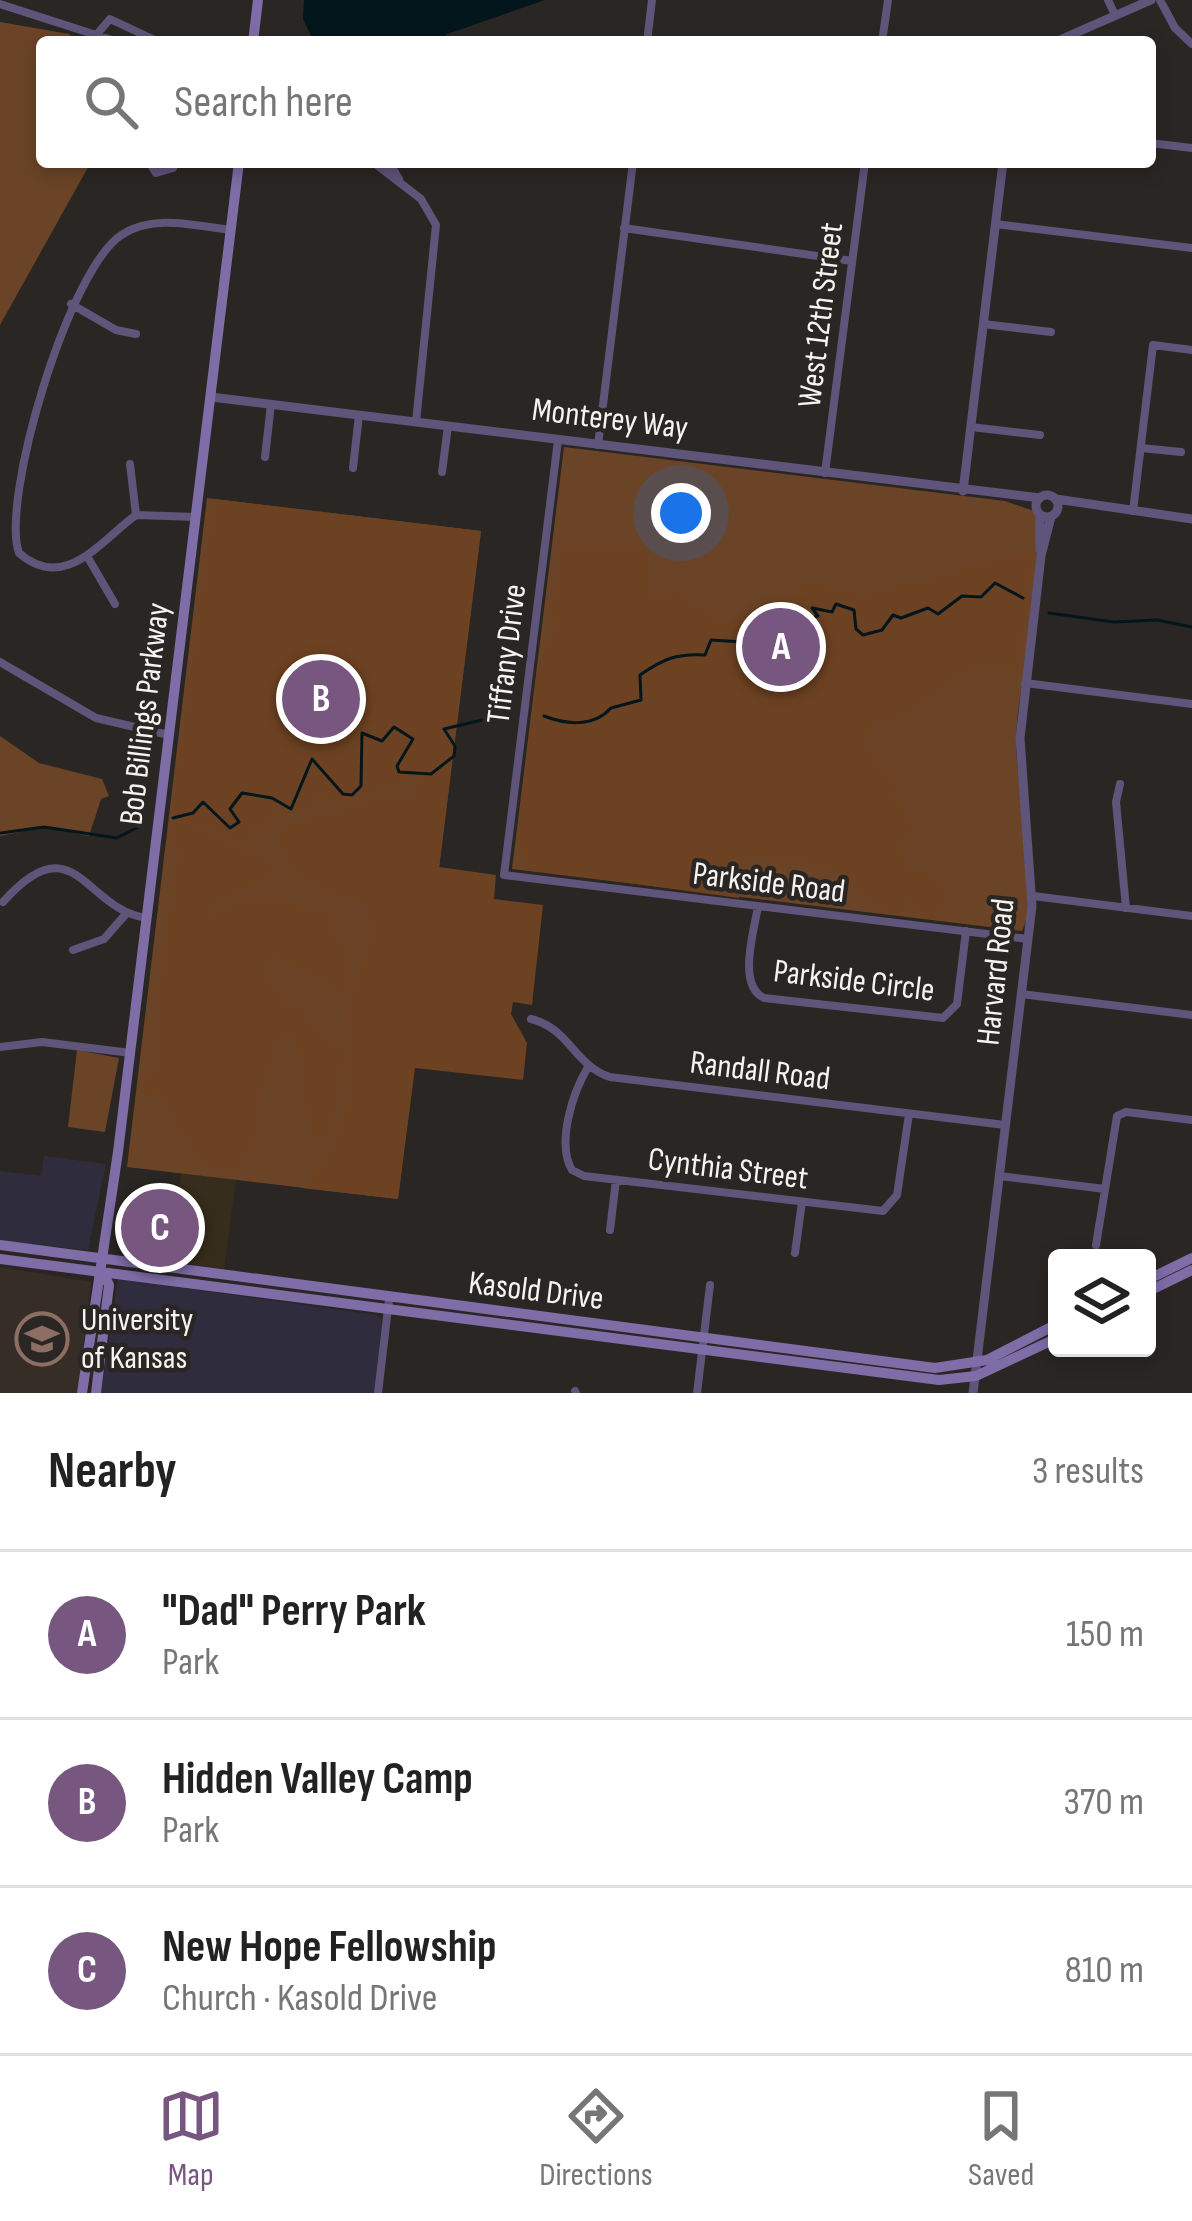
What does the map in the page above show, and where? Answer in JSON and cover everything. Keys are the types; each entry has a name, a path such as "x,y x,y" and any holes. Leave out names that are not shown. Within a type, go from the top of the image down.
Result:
{"main road":[{"path":"254,36 258,0"},
{"name":"Bob Billings Parkway","path":"82,1393 96,1284 104,1265 238,168"},
{"name":"Kasold Drive","path":"0,1245 104,1265 389,1305 703,1345 935,1368 977,1370 1048,1341"},
{"path":"1156,1276 1192,1258"},
{"name":"Kasold Drive","path":"0,1259 104,1265"},
{"name":"Bob Billings Parkway","path":"96,1393 109,1285 104,1265"},
{"path":"1156,1288 1192,1270"},
{"name":"Kasold Drive","path":"977,1370 1048,1329"}],"street":[{"path":"648,36 652,0"},
{"path":"883,36 888,0"},
{"path":"1108,0 1115,15"},
{"path":"1068,36 1150,0"},
{"path":"1160,0 1175,28 1192,44"},
{"path":"0,4 105,36"},
{"path":"98,33 110,19 146,36"},
{"path":"1156,144 1192,148"},
{"path":"382,168 428,208 436,233 416,422"},
{"path":"392,168 400,181"},
{"path":"598,445 632,168"},
{"name":"West 12th Street","path":"825,473 864,168"},
{"path":"963,490 1002,168"},
{"path":"196,517 136,515 67,567 38,566 15,547 8,525 40,380 71,304 99,256 128,231 160,222 231,230"},
{"path":"995,224 1192,248"},
{"path":"624,228 852,261"},
{"path":"71,304 116,330 136,334"},
{"path":"983,324 1051,332"},
{"path":"1133,511 1153,345 1192,350"},
{"name":"Monterey Way","path":"211,397 963,490 1045,510 1095,507"},
{"path":"265,457 271,404"},
{"path":"352,468 359,415"},
{"path":"442,472 448,426"},
{"path":"971,427 1040,436"},
{"name":"Tiffany Drive","path":"505,874 558,440"},
{"path":"1141,448 1180,452"},
{"path":"130,464 136,515"},
{"name":"Monterey Way","path":"1045,510 1056,500 1192,518"},
{"name":"Harvard Road","path":"973,1393 1033,896 1020,757 1045,510"},
{"path":"87,556 116,604"},
{"path":"0,662 96,718 170,735"},
{"path":"1025,683 1192,704"},
{"path":"1120,784 1116,802 1126,908"},
{"path":"3,902 31,873 52,869 87,878 124,915 147,918"},
{"name":"Parkside Road","path":"505,874 1028,939"},
{"path":"1033,896 1192,916"},
{"name":"Parkside Circle","path":"758,907 749,980 757,994 916,1016 943,1018 955,1008 966,931"},
{"path":"73,950 104,939 124,915"},
{"path":"1021,994 1192,1015"},
{"path":"531,1018 560,1032 588,1067"},
{"path":"0,1047 42,1042 130,1053"},
{"name":"Randall Road","path":"588,1067 624,1079 1005,1125"},
{"name":"Cynthia Street","path":"588,1067 574,1098 566,1159 577,1174 616,1180 888,1209 897,1195 909,1114"},
{"path":"1096,1246 1117,1116 1126,1112 1192,1120"},
{"path":"999,1176 1105,1189"},
{"path":"610,1230 616,1180"},
{"path":"795,1252 802,1202"},
{"path":"697,1393 710,1286"},
{"path":"378,1393 389,1305"}],"shaded area":[{"path":"0,22 72,36 36,36 36,168 88,168 0,325"},
{"path":"564,447 1005,501 1034,511 1036,586 1016,739 1031,889 1022,931 512,869"},
{"path":"207,498 481,531 398,1199 127,1167"},
{"path":"214,499 481,531 439,867 496,875 494,899 543,905 532,1005 513,1002 511,1014 527,1043 523,1080 415,1068 398,1199 302,1188 317,1168 326,1166 350,1099 347,1010 372,936 366,903 323,889 296,870 279,845 277,830 382,798 383,792 399,799 417,793 418,777 338,802 325,804 322,795 312,797 312,806 291,814 270,814 266,830 252,827 243,844 207,824 191,823 273,864 276,876 248,884 226,901 216,900 205,915 228,910 237,902 280,901 330,914 330,931 348,943 343,962 352,967 343,1001 327,979 275,956 260,969 286,1004 302,1007 322,1041 338,1044 345,1055 323,1144 317,1145 311,1135 314,1122 304,1100 298,1054 286,1029 280,1033 261,1090 259,1138 247,1146 236,1171 203,1165 158,1093 141,1099 145,1077 156,1073 163,956 180,850 170,841 172,813"},
{"path":"561,548 647,548 650,596 681,592 700,609 715,611 717,623 779,603 810,581 866,597 885,587 925,582 943,573 954,577 973,562 1032,557 1018,670 990,664 959,675 905,715 874,720 862,746 897,784 893,794 913,831 897,845 907,871 927,874 950,892 938,917 927,919 909,894 900,915 877,906 830,868 766,854 742,857 739,898 526,869 518,837 524,781 539,665 556,627 550,605 560,582"},
{"path":"0,736 39,763 102,779 109,796 101,799 89,836 44,827 0,836"},
{"path":"77,1050 119,1058 105,1132 68,1127"},
{"path":"44,1156 106,1164 88,1250 0,1241 0,1171 41,1176"},
{"path":"181,1173 236,1180 224,1269 170,1261"},
{"name":"University of Kansas","path":"0,1267 91,1282 78,1393 0,1393"},
{"path":"118,1279 376,1315 382,1321 374,1393 101,1393"}],"water":[{"path":"304,0 545,0 446,36 311,36 303,19"}],"waterway":[{"path":"544,716 571,722 597,719 611,708 641,700 640,675 656,665 678,656 705,655 711,640 759,643 775,628 818,616 812,608 832,612 836,604 854,610 856,629 863,635 882,630 893,615 901,618 928,608 938,614 962,596 981,597 995,583 1023,598"},
{"path":"1049,613 1192,627"},
{"path":"173,818 193,813 203,802 230,828 239,822 230,809 242,793 272,798 291,809 312,759 343,794 352,795 361,786 362,733 382,741 394,727 413,739 397,766 399,772 431,774 454,756 455,746 444,729 499,716"},
{"path":"1,833 44,827 117,838 138,827"}],"place":[{"name":"\"Dad\" Perry Park","path":"781,647"},
{"name":"Hidden Valley Camp","path":"321,699"},
{"name":"New Hope Fellowship","path":"160,1228"},
{"name":"University of Kansas","path":"42,1339"}]}
